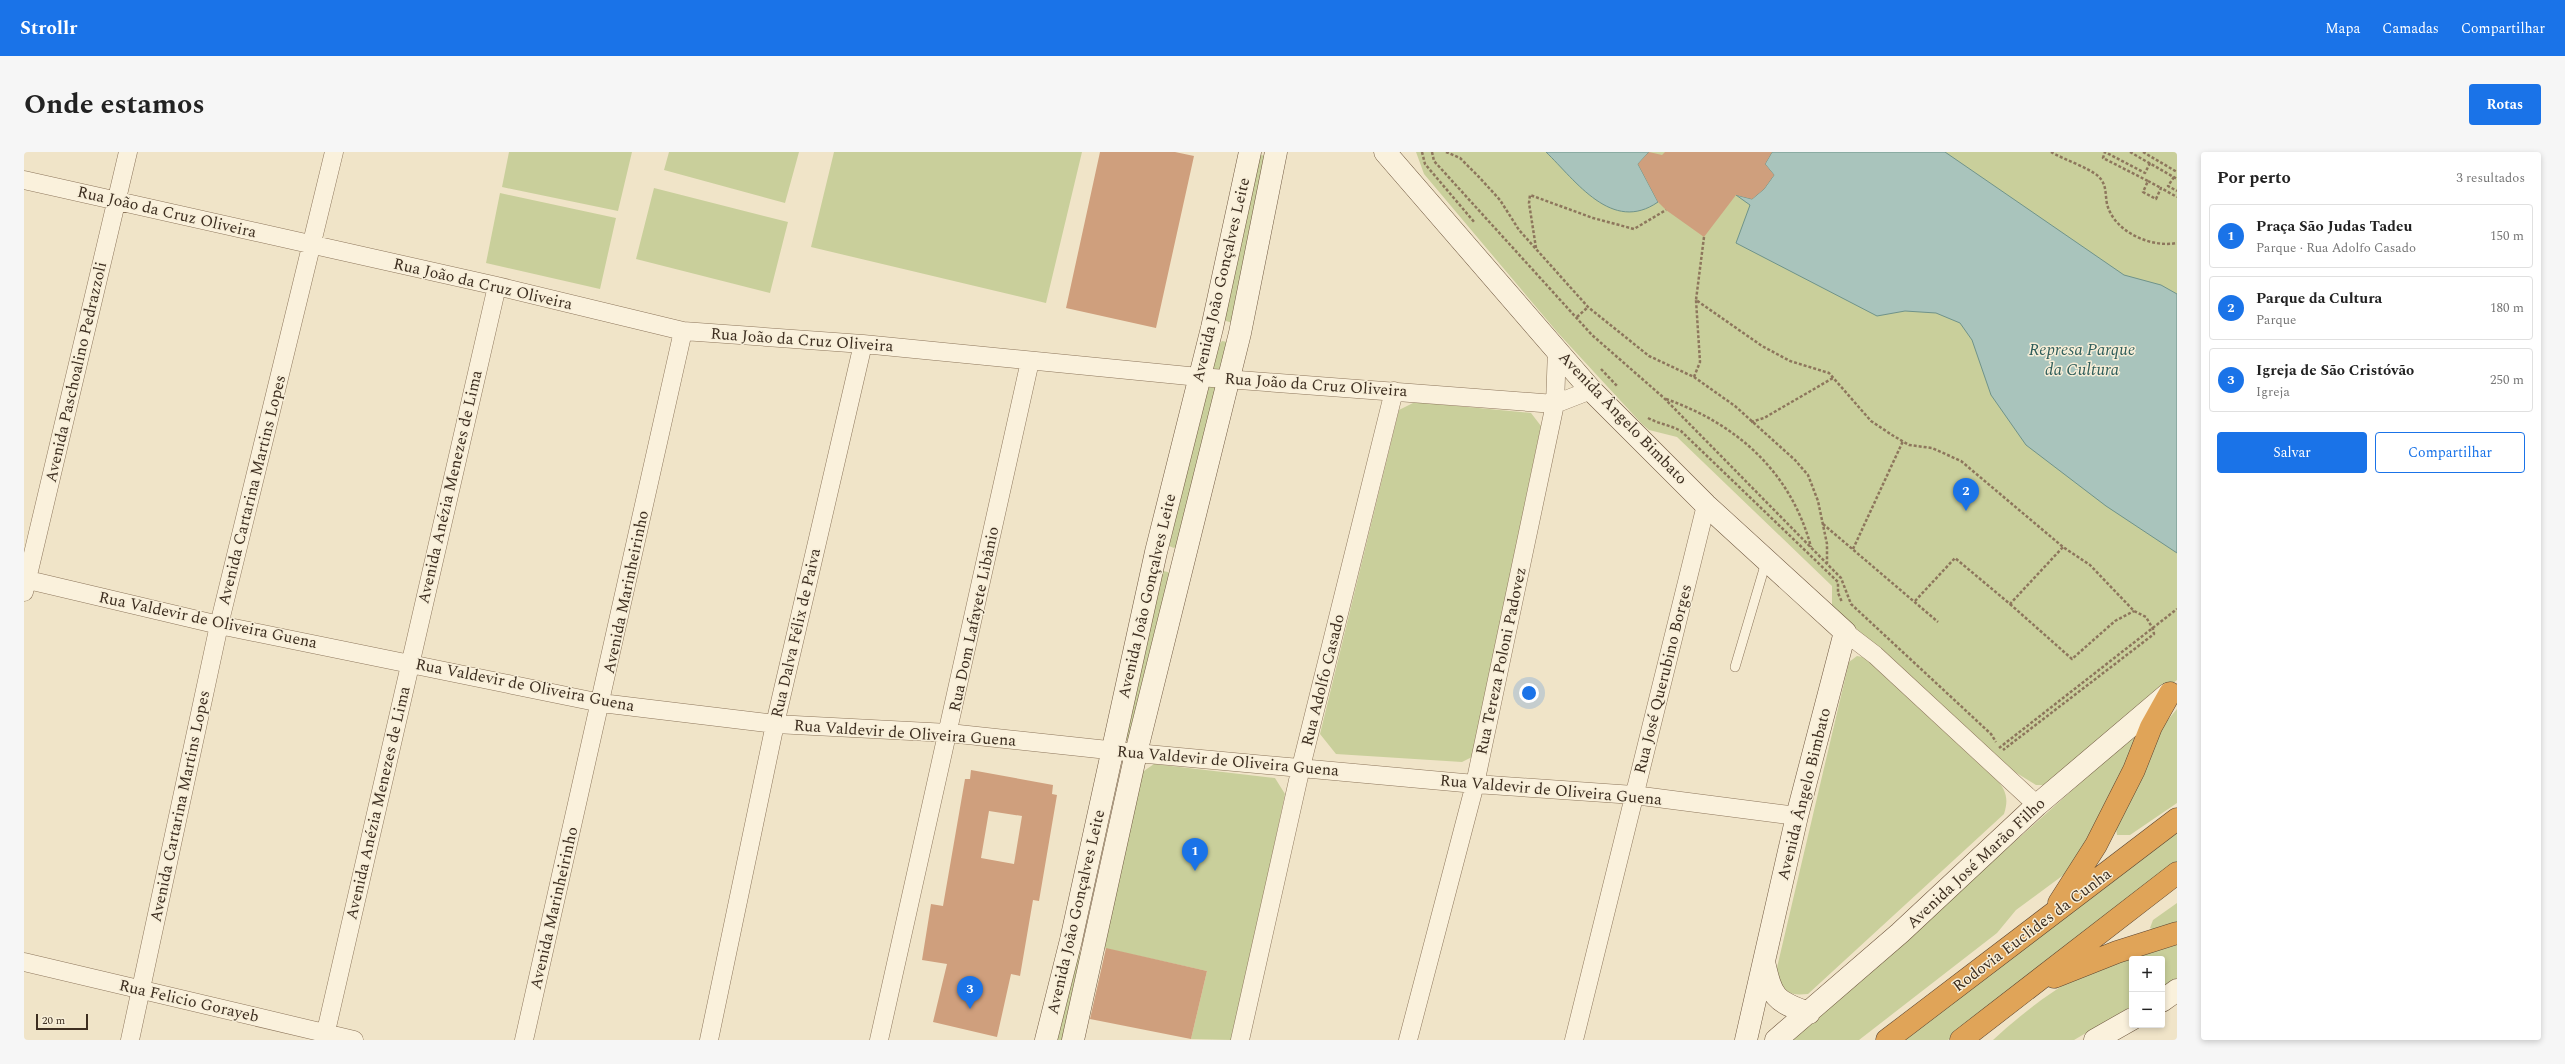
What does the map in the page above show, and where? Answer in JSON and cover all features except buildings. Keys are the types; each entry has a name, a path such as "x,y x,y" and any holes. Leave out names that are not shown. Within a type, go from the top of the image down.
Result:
{"highway":[{"path":"2044,923 2071,887 2096,845 2134,770 2150,727 2174,690"},
{"name":"Rodovia Euclides da Cunha","path":"1887,1040 2044,923 2177,819"},
{"path":"1961,1040 2177,873"},
{"path":"2029,987 2116,952 2177,933"}],"main road":[{"name":"Avenida João Gonçalves Leite","path":"1046,1040 1071,940 1156,552 1212,328 1250,152"},
{"name":"Avenida João Gonçalves Leite","path":"1073,1040 1136,753 1182,559 1240,333 1276,152"},
{"name":"Avenida Ângelo Bimbato","path":"1385,152 1591,390 1706,505 1845,632 1797,816 1763,957 1746,1040"},
{"path":"1212,328 1240,333"},
{"path":"1156,552 1182,559"},
{"name":"Avenida José Marão Filho","path":"1776,1040 1900,933 2036,805 2174,690"},
{"path":"1071,940 1094,945"},
{"name":"Avenida Ângelo Bimbato","path":"1763,957 1770,988 1776,996 1782,1003 1809,1013"},
{"path":"2165,999 2177,990"},
{"path":"2095,1040 2129,1021"}],"street":[{"name":"Avenida Paschoalino Pedrazzoli","path":"25,584 128,152"},
{"name":"Avenida Cartarina Martins Lopes","path":"130,1040 219,625 334,152"},
{"name":"Rua João da Cruz Oliveira","path":"24,180 117,200 312,246 497,286 683,331 863,344 1199,377 1555,404 1591,390"},
{"name":"Avenida Anézia Menezes de Lima","path":"324,1037 497,286"},
{"name":"Avenida Marinheirinho","path":"524,1040 601,703 683,331"},
{"name":"Rua Dalva Félix de Paiva","path":"709,1040 775,724 863,344"},
{"name":"Rua Tereza Poloni Padovez","path":"1408,1040 1475,784 1555,404 1557,349"},
{"name":"Rua Dom Lafayete Libânio","path":"879,1040 949,733 1030,361"},
{"name":"Rua Adolfo Casado","path":"1240,1040 1301,767 1394,391"},
{"name":"Rua José Querubino Borges","path":"1574,1040 1706,505"},
{"name":"Rua Valdevir de Oliveira Guena","path":"25,584 601,703 775,724 949,733 1136,753 1475,784 1634,795 1797,816"},
{"name":"Avenida Ângelo Bimbato","path":"1845,632 1875,655 2036,805"},
{"name":"Rua Felicio Gorayeb","path":"24,962 141,990 324,1037 354,1040"}],"lane":[{"path":"1735,667 1767,560"}],"path":[{"path":"1422,152 1425,164 1476,225"},
{"path":"1432,152 1434,160 1592,335 1664,398 1842,578 1851,604 1991,734 2007,755"},
{"path":"1446,152 1460,158 1480,177 1500,200 1519,230 1588,307 1649,356 1694,377 1735,406 1795,460 1808,475 1818,501 1823,524 1827,563"},
{"path":"2051,152 2098,175 2104,184 2110,213 2120,227 2152,242 2177,243"},
{"path":"2150,163 2145,172 2105,152 2103,158 2177,197"},
{"path":"2130,152 2177,178"},
{"path":"2142,152 2177,172"},
{"path":"2174,177 2168,186 2177,191"},
{"path":"2148,182 2143,192 2156,199 2161,188"},
{"path":"1536,248 1529,203 1530,195 1593,218 1634,229 1666,210"},
{"path":"1694,377 1700,362 1696,300 1704,237"},
{"path":"1696,300 1762,346 1790,361 1828,373 1870,420 1909,445 1932,448 1961,461 2064,548 2090,565 2134,611 2146,617 2153,629 2154,634 2003,750"},
{"path":"1576,317 1588,307"},
{"path":"1600,368 1620,390"},
{"path":"1751,422 1764,418 1833,378"},
{"path":"1664,398 1710,417 1759,454 1773,470 1798,511 1811,547"},
{"path":"1646,417 1658,424 1668,424 1681,431 1833,576 1838,582 1838,593 1843,605"},
{"path":"1853,549 1903,441"},
{"path":"1823,524 1938,622"},
{"path":"2010,604 2064,548"},
{"path":"1915,601 1955,558 2072,659 2115,621 2134,611"},
{"path":"1995,750 2177,610"}],"green space":[{"path":"509,152 632,152 618,211 502,187"},
{"path":"669,152 799,152 785,203 664,170"},
{"path":"834,152 1082,152 1046,303 811,247"},
{"path":"1416,152 2177,152 2177,680 2045,785 2036,785 1997,761 1832,606 1832,586 1677,437 1649,430 1642,424 1558,333 1424,174"},
{"path":"1261,155 1269,157 1233,323 1226,321 1223,316 1258,160"},
{"path":"654,188 788,222 770,293 636,259"},
{"path":"500,193 616,218 600,289 486,263"},
{"path":"1222,341 1228,342 1224,369 1215,371 1212,367 1218,346"},
{"path":"1220,385 1179,545 1174,548 1169,546 1207,386"},
{"path":"1415,402 1531,413 1541,426 1472,757 1462,762 1336,754 1320,734 1399,410"},
{"path":"1163,571 1168,572 1171,577 1130,740 1124,739"},
{"path":"1857,656 1868,658 1996,778 2006,795 2006,808 2004,814 1808,994 1796,994 1788,992 1775,976 1849,662"},
{"path":"2177,709 2177,803 2130,835 2117,835 2116,828 2142,766 2159,734"},
{"path":"2145,730 2081,862 2016,910 1997,933 1859,1040 1788,1040 1906,939 2116,751"},
{"path":"1154,764 1275,778 1285,794 1233,1040 1191,1039 1207,971 1103,948 1141,773"},
{"path":"2177,829 2177,864 1948,1040 1904,1040"},
{"path":"2177,903 2177,926 2157,932 2150,928 2153,920"},
{"path":"2177,943 2177,978 2165,986 2165,956 2129,956 2129,1008 2074,1040 1993,1040 2036,1004 2067,983 2101,965 2140,951"},
{"path":"1077,951 1083,954 1067,1040 1054,1040"}],"water":[{"path":"1546,152 1649,152 1638,164 1658,202 1641,210 1625,212 1610,208 1596,200 1582,189"},
{"name":"Represa Parque da Cultura","path":"1772,152 1945,152 2124,275 2161,285 2177,294 2177,553 2106,506 2026,445 1991,395 1972,340 1960,323 1936,313 1905,311 1877,316 1736,243 1750,205 1736,195 1752,199 1764,189 1774,175 1765,164"}],"place":[{"name":"Parque da Cultura","path":"1966,511"},
{"name":"Praça São Judas Tadeu","path":"1195,871"},
{"name":"Igreja de São Cristóvão","path":"970,1009"}]}
